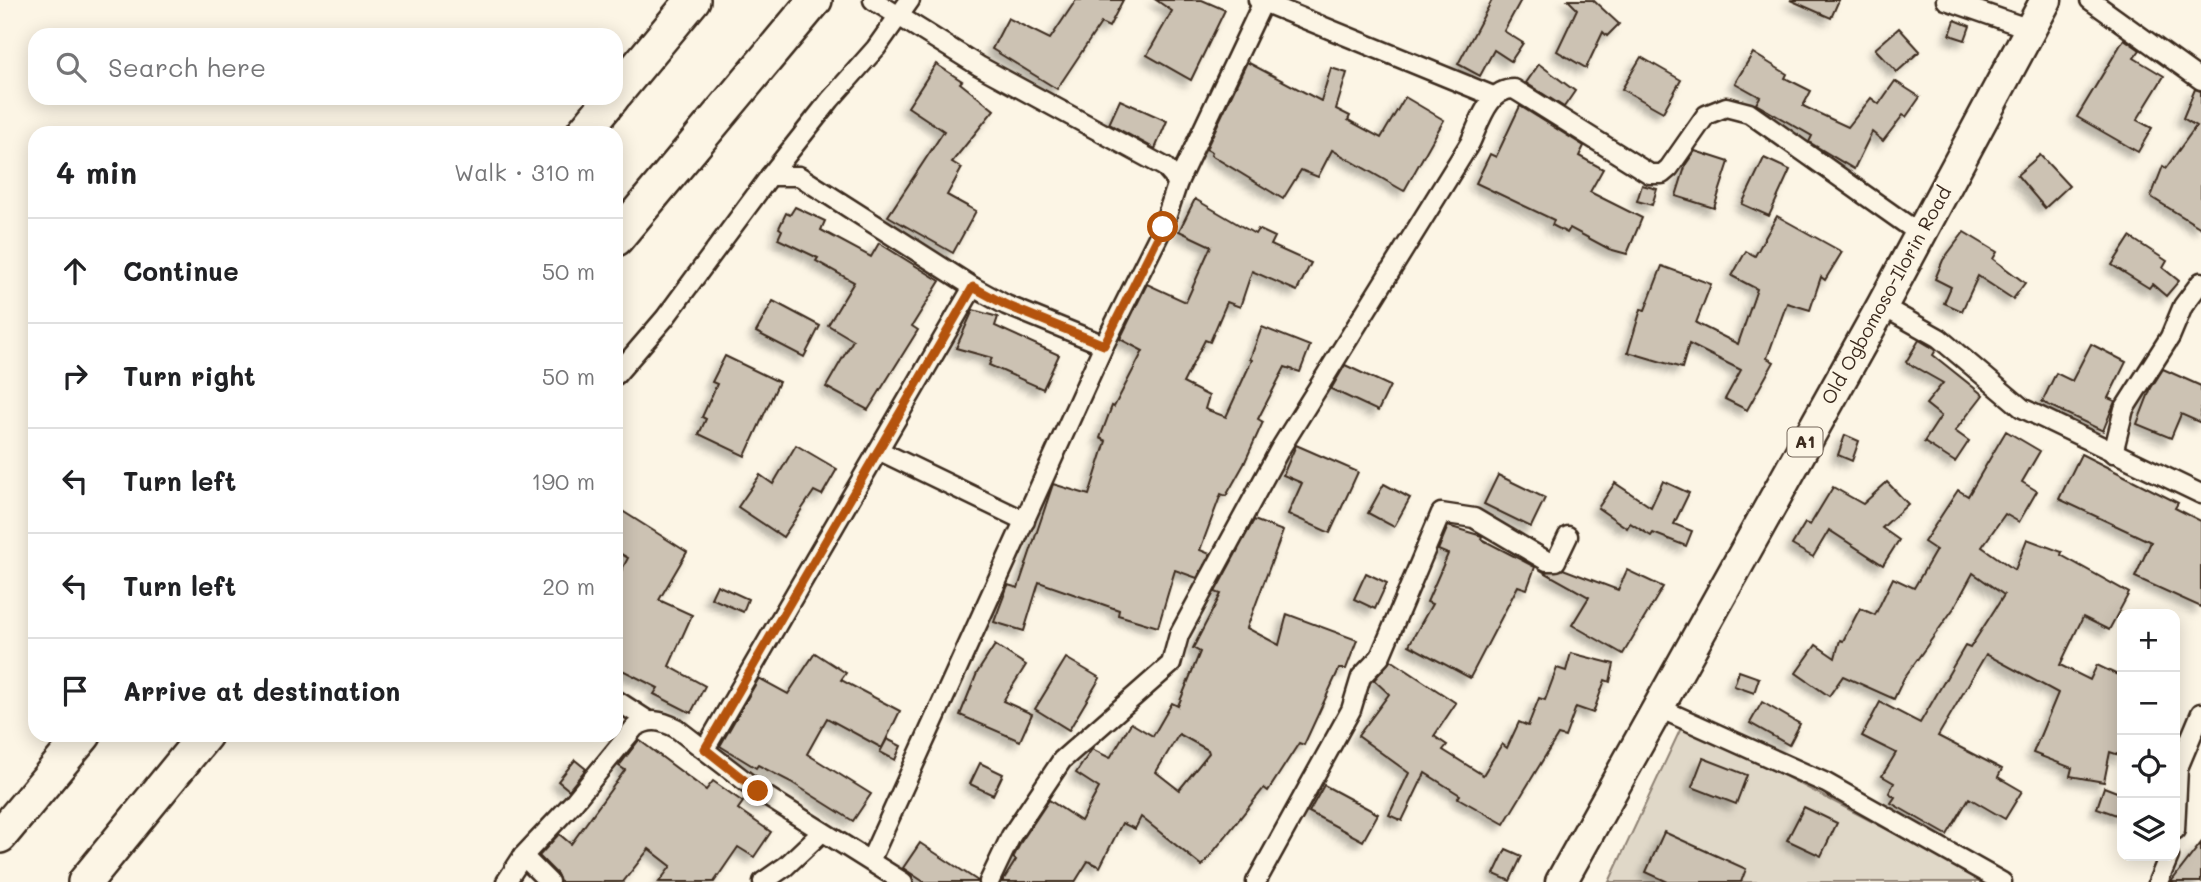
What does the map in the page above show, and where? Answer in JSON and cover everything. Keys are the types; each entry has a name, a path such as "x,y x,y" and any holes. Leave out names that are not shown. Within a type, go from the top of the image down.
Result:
{"highway":[{"path":"623,85 693,0"},
{"path":"623,231 815,0"},
{"name":"Old Ogbomoso-Ilorin Road","path":"1562,882 1882,306 2046,0"},
{"path":"589,126 606,105"},
{"path":"0,836 78,742"},
{"path":"85,882 199,742"}],"street":[{"path":"873,0 904,7 979,66 1165,167 1178,182"},
{"path":"1945,0 2030,29"},
{"path":"2090,0 2201,80"},
{"path":"871,859 1104,345 1163,227 1178,182 1262,1 1493,96"},
{"path":"623,367 665,318 792,148 876,48 904,7"},
{"path":"989,882 1012,836 1062,760 1171,664 1179,635 1280,449 1470,143 1493,96 1502,89 1514,89 1650,174 1662,174 1669,168 1706,115 1726,107 1749,113 1920,234"},
{"path":"792,148 799,176"},
{"path":"771,176 799,176 973,287 1006,305 1104,345"},
{"path":"2113,453 2124,409 2170,337 2183,306 2201,282"},
{"path":"705,749 973,287"},
{"path":"1882,306 1939,338 2022,408 2201,494"},
{"path":"880,451 1025,521"},
{"path":"1256,882 1351,710 1361,677 1380,657 1441,513 1474,518 1547,561 1556,561 1569,536"},
{"path":"623,705 647,720 661,721 676,728 758,791 821,833 871,859 903,882"},
{"path":"1657,707 1826,783 2002,882"},
{"path":"2177,798 2178,768 2201,713"},
{"path":"623,742 635,727 647,720"},
{"path":"506,882 523,856 573,803 623,742"},
{"path":"763,882 786,866 821,833"},
{"path":"523,856 549,882"},
{"path":"2158,882 2167,861"}],"shaded area":[{"path":"1681,728 1758,762 1988,882 1609,882"}],"building":[{"path":"1076,0 1123,0 1109,27 1101,23 1057,89 992,49 1008,18 1050,39"},
{"path":"1156,0 1202,0 1225,10 1191,80 1147,55 1172,11"},
{"path":"1492,0 1521,0 1504,31 1523,43 1511,61 1494,50 1480,76 1458,64"},
{"path":"1568,0 1593,0 1619,24 1607,36 1603,32 1586,68 1557,51 1577,9"},
{"path":"1790,0 1839,0 1831,18"},
{"path":"1955,20 1970,26 1965,40 1950,35"},
{"path":"1899,28 1920,51 1897,72 1875,49"},
{"path":"2124,39 2140,50 2134,58 2164,76 2137,120 2152,128 2138,152 2077,117"},
{"path":"1753,53 1787,74 1785,78 1811,91 1803,106 1848,127 1871,98 1879,104 1895,81 1920,97 1906,117 1903,115 1883,141 1872,132 1854,169 1809,142 1812,136 1756,104 1760,97 1735,83"},
{"path":"1641,57 1681,80 1663,112 1622,89"},
{"path":"1247,62 1321,101 1331,68 1347,73 1336,109 1350,116 1348,120 1381,138 1405,97 1444,120 1404,191 1332,150 1318,177 1301,170 1283,199 1211,155 1212,152 1206,149"},
{"path":"936,64 962,81 960,83 994,110 952,162 962,168 947,195 976,211 953,253 888,216 944,131 908,107"},
{"path":"1539,64 1575,91 1564,107 1526,83"},
{"path":"2195,89 2201,91 2201,228 2151,197 2163,166 2166,168 2196,126 2183,118"},
{"path":"1120,100 1167,121 1155,149 1109,124"},
{"path":"1520,106 1584,146 1579,156 1603,169 1590,192 1642,218 1627,254 1609,249 1570,228 1567,233 1552,225 1554,220 1476,183 1490,154 1496,157"},
{"path":"1695,151 1729,162 1714,208 1676,196 1686,164"},
{"path":"2040,155 2069,186 2045,208 2017,175"},
{"path":"1764,158 1790,170 1769,216 1742,204"},
{"path":"1642,185 1657,189 1652,205 1637,201"},
{"path":"1195,199 1255,234 1258,229 1275,237 1271,245 1311,263 1297,291 1252,271 1240,307 1227,302 1210,342 1205,340 1183,383 1209,396 1205,409 1226,417 1252,360 1250,359 1262,327 1310,346 1300,372 1285,367 1258,419 1263,422 1244,464 1226,496 1221,494 1200,550 1210,554 1197,578 1175,570 1158,627 1118,615 1119,610 1039,582 1024,631 994,622 1008,585 1018,588 1053,484 1089,495 1106,441 1100,438 1112,406 1114,407 1143,351 1120,339 1147,284 1186,302 1211,246 1179,231"},
{"path":"795,207 825,221 821,230 871,257 879,243 940,281 912,326 918,330 868,410 826,387 853,340 828,325 854,282 816,261 818,258 778,239 782,230 779,228 786,213 790,215"},
{"path":"1777,216 1842,252 1825,280 1821,277 1810,310 1787,303 1767,358 1774,362 1747,410 1725,399 1741,370 1689,344 1682,368 1628,352 1641,309 1645,310 1662,266 1711,284 1696,323 1738,344 1757,289 1732,276 1746,251 1755,256"},
{"path":"1964,232 1997,252 1993,259 2025,283 2013,299 1978,276 1962,311 1944,303 1951,287 1935,279 1943,260"},
{"path":"2130,237 2167,261 2163,268 2179,281 2166,296 2152,284 2149,288 2112,265"},
{"path":"773,301 820,326 804,357 756,332"},
{"path":"973,310 998,317 995,326 1059,355 1043,389 989,365 992,358 956,348"},
{"path":"1919,340 1936,350 1933,355 1983,395 1955,431 1969,441 1955,462 1924,442 1941,416 1926,404 1943,383 1906,362"},
{"path":"2091,344 2126,362 2108,398 2115,401 2103,431 2042,402 2056,373 2072,381"},
{"path":"725,356 779,382 745,456 699,434 706,419 702,417 717,384 712,382"},
{"path":"1345,365 1390,386 1378,411 1331,389"},
{"path":"2163,369 2201,386 2201,423 2181,414 2171,438 2137,424 2151,388"},
{"path":"2006,431 2040,451 2022,482 2037,491 2019,522 2005,514 1982,547 2015,570 2027,539 2062,552 2061,555 2129,593 2120,609 2117,609 2117,615 2109,630 2083,617 2060,665 2090,680 2097,665 2117,675 2117,754 2110,752 2104,782 2070,776 2072,768 2033,753 2058,693 1986,654 1938,736 2002,769 1998,777 2022,791 2005,819 1969,798 1947,835 1891,803 1895,797 1889,793 1894,783 1882,776 1896,753 1862,736 1880,702 1920,723 1965,646 1970,648 2004,595 1973,573 1954,608 1904,678 1894,699 1843,676 1829,696 1796,673 1816,645 1835,658 1840,640 1843,641 1860,608 1875,615 1893,578 1914,588 1936,550 1924,542 1958,490 1968,496"},
{"path":"1845,435 1859,441 1852,461 1838,455"},
{"path":"796,445 837,469 822,495 814,491 783,537 738,507 760,475 773,484"},
{"path":"1296,445 1358,472 1330,533 1288,514 1302,483 1283,475"},
{"path":"2081,454 2178,503 2175,508 2201,521 2201,607 2135,577 2151,542 2059,499"},
{"path":"1498,475 1545,498 1531,527 1484,504"},
{"path":"1663,481 1689,493 1674,524 1692,531 1686,546 1653,533 1651,536 1630,523 1627,528 1598,508 1615,483 1651,507"},
{"path":"1887,482 1908,504 1882,528 1899,540 1883,565 1829,530 1813,557 1792,545 1805,523 1810,525 1833,487 1863,504"},
{"path":"1384,484 1410,498 1394,527 1368,513"},
{"path":"623,511 687,552 659,600 692,615 669,666 705,686 691,713 654,694 658,688 623,670 623,568 628,558 623,555"},
{"path":"1254,520 1283,531 1247,628 1279,645 1287,614 1357,640 1346,669 1339,669 1304,745 1299,743 1268,791 1264,788 1202,866 1141,817 1135,829 1122,823 1100,867 1088,861 1075,882 1002,882 1016,860 1013,858 1021,842 1049,800 1081,821 1099,788 1076,773 1092,749 1110,758 1131,723 1153,736 1172,703 1178,706 1200,652 1193,648 1221,594 1215,592","holes":["1179,734 1209,753 1179,790 1156,772"]},
{"path":"1448,526 1482,536 1481,539 1535,567 1527,589 1518,586 1470,678 1409,645 1432,604 1427,602 1448,554 1438,550"},
{"path":"1563,569 1618,590 1627,570 1663,587 1623,654 1572,625 1589,597 1542,571"},
{"path":"1366,573 1387,583 1375,609 1354,599"},
{"path":"717,585 748,599 743,612 711,598"},
{"path":"995,645 1026,665 1003,701 1032,714 1020,741 960,715 977,673"},
{"path":"815,653 846,673 841,680 900,711 882,748 827,718 807,754 871,794 853,821 791,782 758,765 756,768 720,746 759,678 788,694"},
{"path":"1571,653 1614,664 1610,682 1605,680 1593,713 1576,707 1565,737 1558,735 1504,824 1458,798 1460,795 1425,773 1402,821 1389,815 1409,773 1358,736 1389,694 1374,680 1391,660 1456,703 1434,736 1447,745 1443,750 1483,775 1502,744 1507,748 1519,722 1528,726 1539,698 1545,700 1557,668 1566,671"},
{"path":"1066,658 1100,678 1069,730 1035,709"},
{"path":"1739,671 1759,678 1754,693 1734,686"},
{"path":"1762,702 1800,724 1789,745 1750,723"},
{"path":"887,739 901,746 895,760 880,752"},
{"path":"639,740 706,790 713,781 743,802 738,809 771,832 754,857 738,847 714,882 659,882 671,866 649,849 623,882 560,882 557,874 539,856 559,834 571,844 625,770 619,766"},
{"path":"1703,758 1747,775 1736,804 1692,787"},
{"path":"575,760 586,769 569,790 558,781"},
{"path":"980,763 1003,774 993,795 970,784"},
{"path":"1324,785 1378,814 1363,841 1309,812"},
{"path":"2104,787 2117,792 2117,815 2097,808"},
{"path":"1804,807 1837,823 1821,856 1787,840"},
{"path":"1664,832 1746,869 1741,882 1668,882 1646,872"},
{"path":"920,843 978,882 924,882 903,868"},
{"path":"2201,843 2201,882 2171,882"},
{"path":"1506,849 1522,856 1510,881 1494,874"}],"route":[{"path":"758,791 705,749 973,287 1006,305 1104,345 1163,227"}]}
